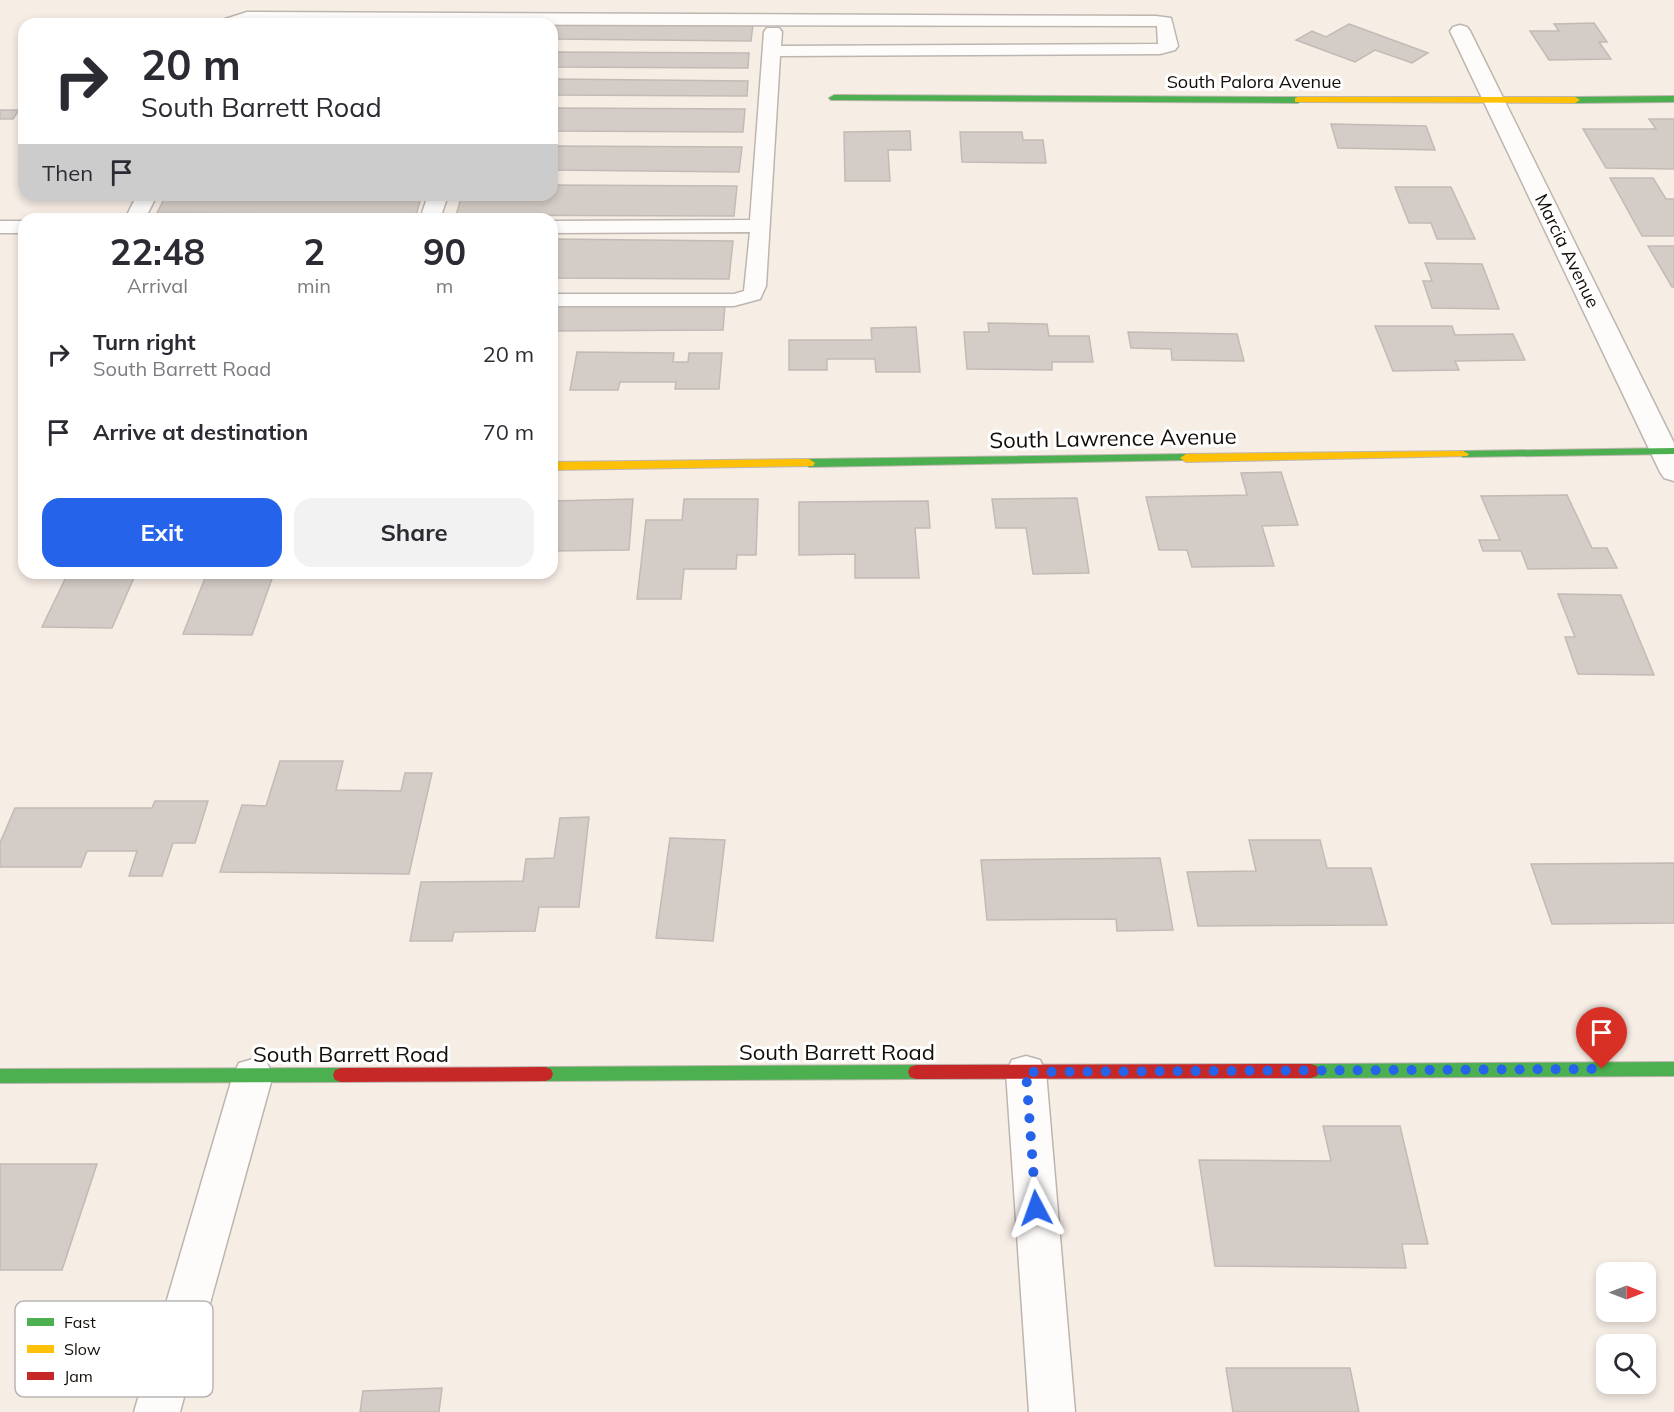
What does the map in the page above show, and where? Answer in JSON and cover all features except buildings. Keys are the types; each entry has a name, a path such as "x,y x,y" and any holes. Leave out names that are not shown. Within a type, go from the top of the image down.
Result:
{"street":[{"name":"Marcia Avenue","path":"1460,31 1671,458"},
{"name":"South Palora Avenue","path":"834,98 1494,101 1674,99"},
{"name":"South Lawrence Avenue","path":"558,466 1671,458"},
{"name":"South Barrett Road","path":"0,1076 1674,1069"},
{"path":"1026,1072 1052,1412"},
{"path":"189,1301 253,1075"},
{"path":"157,1412 161,1397"}],"lane":[{"path":"244,18 309,18"},
{"path":"558,300 734,300 753,295 774,19"},
{"path":"558,21 1156,21 1165,22 1169,46 1149,50 772,51"},
{"path":"558,227 760,226"},
{"path":"0,227 18,228"}],"traffic: fast":[{"path":"834,98 1298,100"},
{"path":"1575,100 1674,99"},
{"path":"1463,454 1674,451"},
{"path":"809,463 1186,458"},
{"path":"1311,1071 1674,1069"},
{"path":"545,1074 916,1072"},
{"path":"0,1076 341,1075"}],"traffic: slow":[{"path":"1298,100 1575,100"},
{"path":"1186,458 1463,454"},
{"path":"558,466 809,463"}],"traffic: jam":[{"path":"916,1072 1311,1071"},
{"path":"341,1075 545,1074"}],"route":[{"path":"1036,1208 1026,1072 1602,1069"}]}
